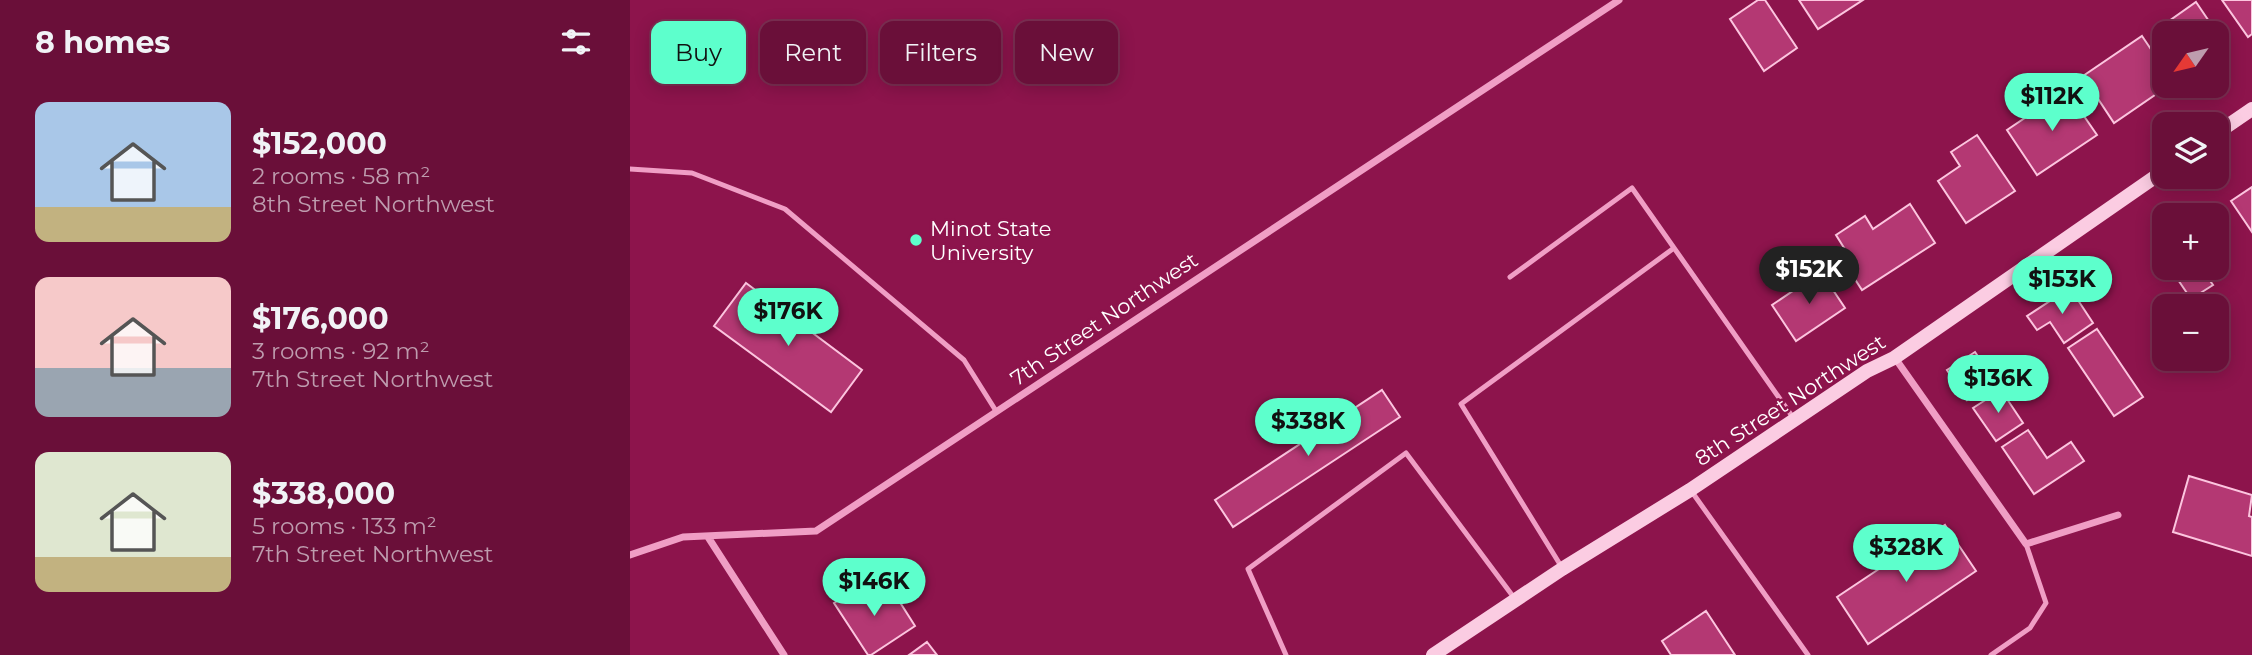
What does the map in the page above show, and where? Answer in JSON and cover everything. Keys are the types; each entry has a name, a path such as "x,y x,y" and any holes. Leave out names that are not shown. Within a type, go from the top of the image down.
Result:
{"street":[{"name":"7th Street Northwest","path":"630,555 683,537 816,531 1619,0"},
{"path":"2229,125 2252,109"},
{"name":"8th Street Northwest","path":"1433,655 1515,599 1690,490 1867,371 1894,358 2152,179"},
{"path":"1894,358 2026,544 2119,514"},
{"path":"708,537 784,655"}],"lane":[{"path":"630,169 692,173 785,209 964,360 996,411"},
{"path":"1510,277 1632,188 1794,419"},
{"path":"1562,569 1461,404 1674,248"},
{"path":"1286,655 1248,569 1406,453 1515,599"},
{"path":"1690,490 1808,655"},
{"path":"1991,655 2031,628 2046,603 2026,544"}],"building":[{"path":"1758,0 1765,0 1797,48 1764,71 1730,19"},
{"path":"1799,0 1863,0 1818,29"},
{"path":"2222,0 2252,0 2252,34 2248,37"},
{"path":"2196,2 2209,21 2169,21"},
{"path":"2142,36 2152,51 2152,97 2114,123 2083,76"},
{"path":"2066,90 2097,135 2037,175 2007,130"},
{"path":"1977,135 2015,191 1966,223 1938,181 1960,166 1951,152"},
{"path":"2252,187 2252,232 2231,201"},
{"path":"1910,204 1935,243 1862,290 1845,264 1851,259 1836,235 1865,216 1873,229"},
{"path":"1821,272 1845,308 1796,341 1772,305"},
{"path":"2178,280 2209,280 2213,285 2199,294 2188,294"},
{"path":"746,283 862,370 831,412 714,326"},
{"path":"2070,288 2093,323 2064,343 2050,322 2037,330 2027,316"},
{"path":"2097,329 2143,397 2114,416 2068,348"},
{"path":"1975,352 1995,381 1967,400 1947,370"},
{"path":"1382,390 1400,417 1233,527 1215,500"},
{"path":"2001,390 2023,423 1996,441 1973,408"},
{"path":"2028,430 2047,458 2071,442 2084,461 2034,494 2002,447"},
{"path":"2189,476 2252,495 2249,516 2252,517 2252,556 2173,532"},
{"path":"1945,525 1976,571 1868,644 1837,597"},
{"path":"867,582 880,602 894,593 915,626 871,655 868,655 834,603"},
{"path":"1706,611 1735,655 1671,655 1662,641"},
{"path":"927,642 937,655 909,655"}],"place":[{"name":"Minot State University","path":"916,240"}]}
